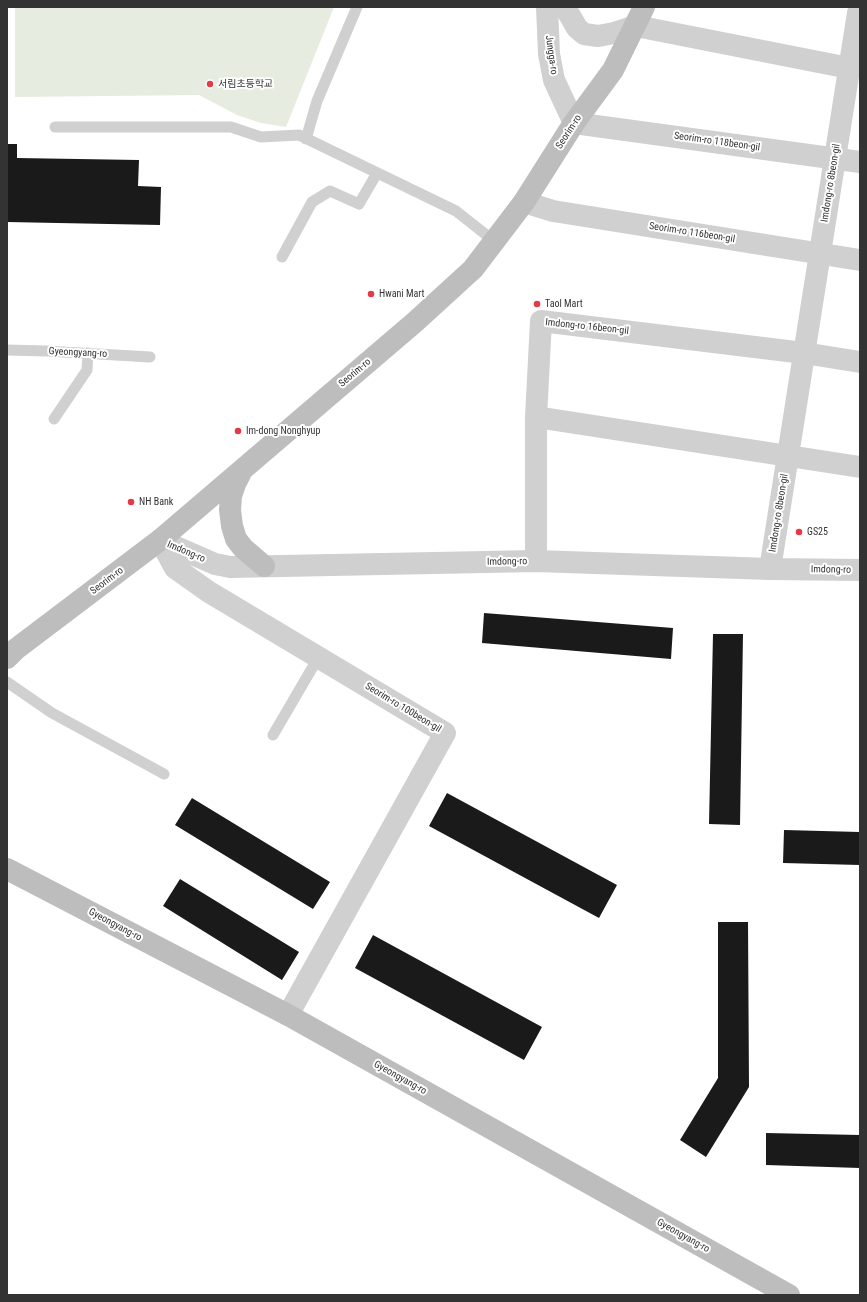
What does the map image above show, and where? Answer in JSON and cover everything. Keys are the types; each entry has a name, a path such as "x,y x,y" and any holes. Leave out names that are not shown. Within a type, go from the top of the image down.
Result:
{"street":[{"name":"Jungga-ro","path":"547,7 549,54 554,80 574,123"},
{"path":"565,7 576,28 584,34 598,36 614,33 640,16 849,68"},
{"name":"Imdong-ro 8beon-gil","path":"770,569 849,68 856,10"},
{"name":"Seorim-ro","path":"7,658 16,649 160,540 415,322 473,269 524,202 574,123 613,70 640,16"},
{"name":"Seorim-ro 118beon-gil","path":"574,123 860,162"},
{"name":"Seorim-ro 116beon-gil","path":"524,202 553,211 860,260"},
{"name":"Imdong-ro 16beon-gil","path":"536,561 536,417 541,321 804,353"},
{"path":"804,353 860,362"},
{"path":"536,417 860,467"},
{"path":"242,470 231,496 230,510 232,526 236,538 243,548 264,566"},
{"name":"Imdong-ro","path":"160,540 215,564 230,567 536,561 770,569 860,570"},
{"name":"Seorim-ro 100beon-gil","path":"160,540 175,568 209,592 445,733 288,1016"},
{"name":"Gyeongyang-ro","path":"7,869 288,1016 789,1295"}],"lane":[{"path":"306,139 318,100 356,7"},
{"path":"55,127 231,127 262,136 299,135 456,211 494,241"},
{"path":"282,257 312,202 330,192 359,204 376,172"},
{"name":"Gyeongyang-ro","path":"7,350 150,357"},
{"path":"54,419 87,370 88,353"},
{"path":"273,735 318,658"},
{"path":"7,682 52,713 164,774"}],"shaded area":[{"path":"15,7 334,7 286,127 261,123 237,115 199,95 15,97"}],"building":[{"path":"7,144 17,144 17,158 139,160 138,186 161,187 160,225 7,222"},
{"path":"484,613 673,628 671,659 482,643"},
{"path":"713,634 743,634 740,825 709,824"},
{"path":"447,793 617,885 599,918 429,826"},
{"path":"192,798 330,882 313,909 175,825"},
{"path":"784,830 860,832 860,865 783,863"},
{"path":"180,879 299,952 282,980 163,906"},
{"path":"718,922 748,922 749,1087 706,1157 680,1140 718,1078"},
{"path":"373,935 542,1027 524,1060 355,968"},
{"path":"766,1133 860,1135 860,1168 766,1165"}],"place":[{"name":"서림초등학교","path":"210,84"},
{"name":"Hwani Mart","path":"371,294"},
{"name":"Taol Mart","path":"537,304"},
{"name":"Im-dong Nonghyup","path":"238,431"},
{"name":"NH Bank","path":"131,502"},
{"name":"GS25","path":"799,532"}]}
